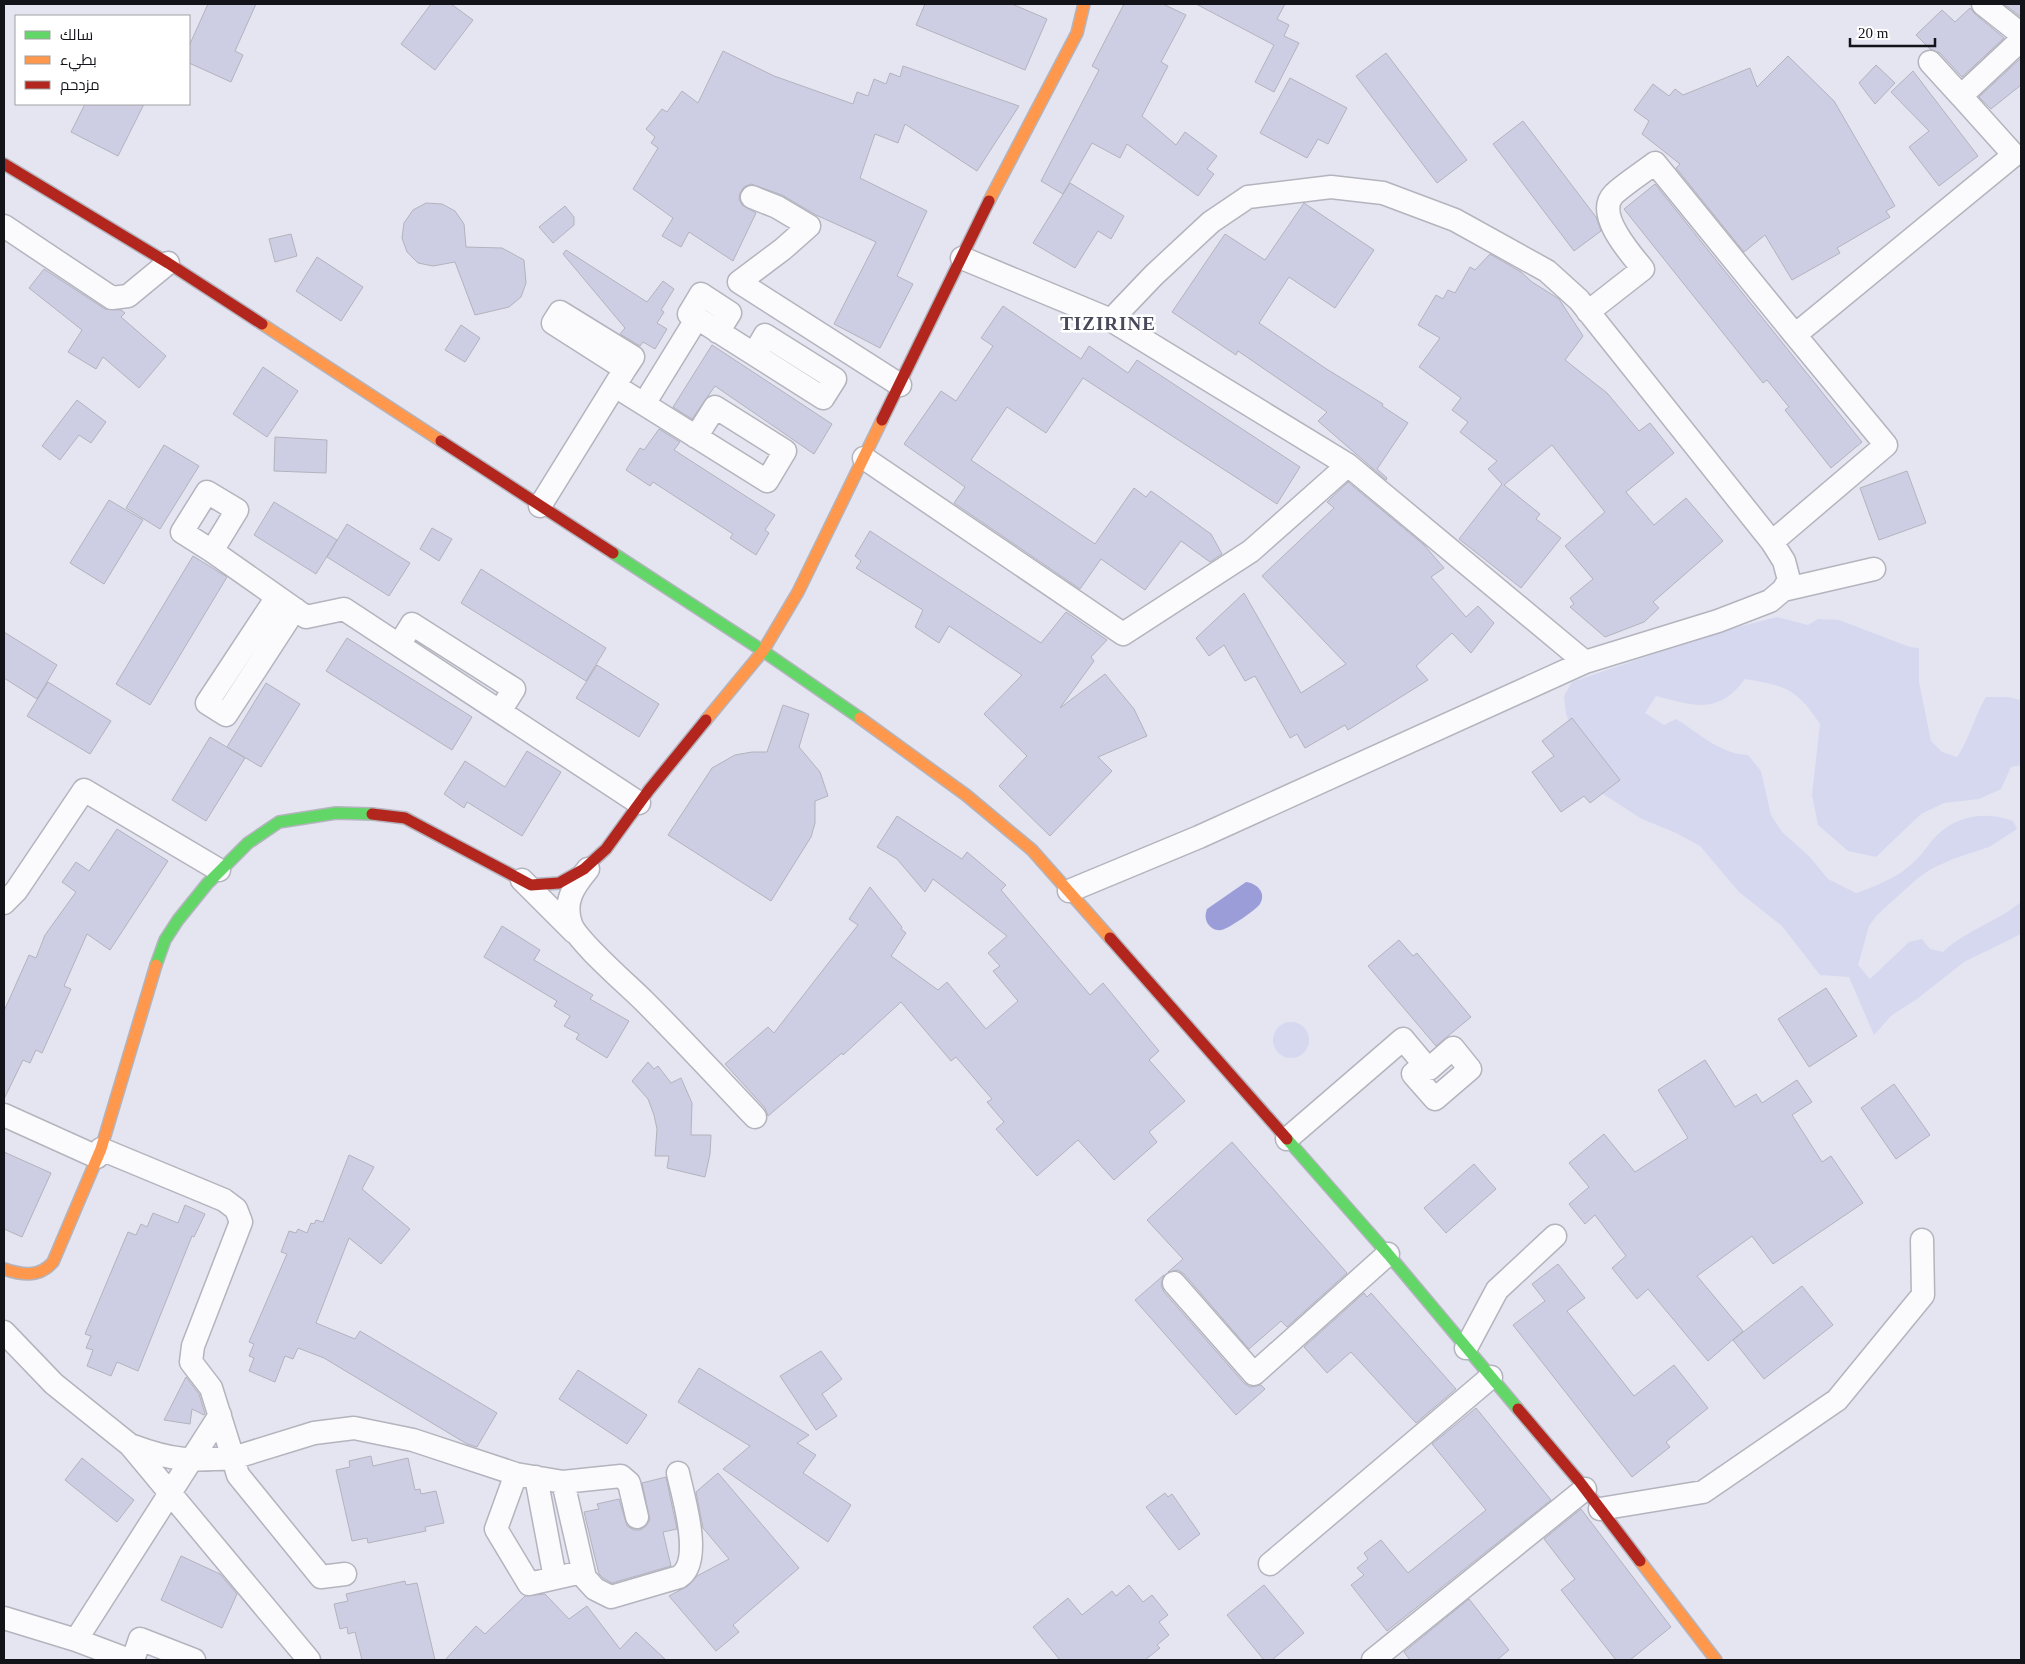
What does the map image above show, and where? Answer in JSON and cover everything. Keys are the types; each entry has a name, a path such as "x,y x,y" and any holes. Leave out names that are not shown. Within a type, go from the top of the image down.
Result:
{"main road":[{"path":"4,1268 18,1274 29,1275 42,1272 50,1267 71,1223 99,1153 151,978 165,940 178,920 219,870 248,843 279,822 309,816 358,812 405,818 531,885 549,886 572,876 598,857 763,651 798,592 1011,156 1077,33 1084,4"},
{"path":"4,164 168,263 763,651 896,743 966,795 1032,850 1388,1254 1585,1489 1716,1660"}],"street":[{"path":"1983,4 2021,34"},
{"path":"1961,96 2021,40"},
{"path":"1795,335 2014,155 1930,62"},
{"path":"1588,312 1643,269 1615,234 1608,211 1612,196 1655,163 1886,445 1772,542"},
{"path":"1069,891 1199,837 1585,662 1718,622 1770,601 1783,590 1789,580 1784,561 1772,542 1588,312 1547,271 1454,220 1383,193 1331,187 1248,197 1211,222 1154,275 1111,320"},
{"path":"752,197 777,207 809,226 784,249 739,282 900,385"},
{"path":"4,226 112,298 128,296 168,263"},
{"path":"962,258 1111,320 1348,465 1585,662"},
{"path":"644,404 697,318 689,314 701,294 730,313 718,332 754,354"},
{"path":"540,506 620,377 644,404 696,437"},
{"path":"864,458 1123,634 1252,551 1348,465"},
{"path":"212,551 306,617 344,609 640,803"},
{"path":"1783,590 1874,569"},
{"path":"277,597 207,703 226,715 295,610"},
{"path":"4,904 16,891 84,790 219,870"},
{"path":"575,933 568,913 568,900 577,883 598,857"},
{"path":"522,880 644,1001 755,1117"},
{"path":"1287,1139 1403,1039 1424,1064"},
{"path":"4,1115 228,1202 239,1212 241,1222 192,1346 190,1357 193,1366 209,1384 238,1475 321,1577 345,1574"},
{"path":"1466,1348 1497,1290 1555,1236"},
{"path":"1600,1509 1703,1492 1837,1400 1923,1294 1922,1240"},
{"path":"1174,1283 1254,1374 1388,1254"},
{"path":"4,1332 54,1384 130,1445 172,1493 309,1660"},
{"path":"1270,1564 1491,1377"},
{"path":"76,1640 193,1461 220,1415"},
{"path":"130,1445 161,1457 193,1461 233,1458 314,1433 354,1428 414,1440 526,1475 563,1482 621,1476 629,1483 637,1517"},
{"path":"563,1482 582,1572 595,1589 611,1597 679,1577 685,1573 690,1556 689,1523 678,1473"},
{"path":"526,1475 496,1529 529,1584 582,1572"},
{"path":"526,1475 555,1578"},
{"path":"1372,1660 1585,1489"},
{"path":"4,1618 76,1640 129,1660"},
{"path":"133,1660 140,1639 194,1660"}],"shaded area":[{"path":"1777,617 1808,625 1818,619 1839,620 1910,647 1919,648 1919,682 1931,741 1942,752 1957,757 1986,697 2008,697 2021,700 2021,765 2011,767 2001,789 1979,799 1944,803 1921,814 1876,857 1848,851 1818,825 1812,795 1820,724 1804,703 1789,691 1771,684 1745,679 1725,698 1715,703 1694,705 1656,696 1645,713 1664,725 1676,719 1719,747 1738,754 1748,755 1761,771 1771,815 1782,832 1809,856 1828,879 1856,893 1902,872 1917,859 1937,835 1954,823 1963,819 1983,816 1993,816 2013,821 2017,829 1989,847 1953,859 1931,869 1918,878 1877,915 1869,926 1858,965 1870,979 1909,942 1922,939 1930,949 1943,952 1952,944 2021,902 2021,934 1964,962 1917,999 1892,1015 1874,1035 1849,977 1820,975 1782,926 1739,892 1700,846 1676,833 1642,819 1600,792 1585,763 1566,714 1564,696 1572,682 1715,633"},
{"path":"1291,1022 1303,1028 1309,1040 1303,1052 1291,1058 1279,1052 1273,1040 1279,1028"}],"water":[{"path":"1246,882 1257,886 1261,892 1262,900 1260,904 1229,927 1217,930 1211,927 1206,918 1207,909"}],"building":[{"path":"208,4 256,4 235,51 243,55 231,82 190,63 190,44"},
{"path":"431,4 451,4 473,20 435,70 401,44"},
{"path":"925,4 1012,4 1047,19 1025,70 916,25"},
{"path":"1124,4 1163,4 1186,15 1161,62 1168,66 1142,116 1176,145 1185,132 1217,156 1207,169 1214,174 1198,196 1127,144 1120,158 1092,143 1063,194 1041,181 1099,70 1092,66"},
{"path":"1196,4 1285,4 1277,19 1289,25 1284,36 1299,43 1274,92 1255,82 1274,45"},
{"path":"2004,4 2021,4 2021,17"},
{"path":"1970,8 2004,38 1962,77 1940,53 1930,49 1916,35 1942,10 1955,22"},
{"path":"723,51 774,76 853,104 857,92 868,96 874,79 886,84 890,73 900,77 903,66 1019,106 977,171 905,124 898,143 875,134 860,178 927,211 897,276 913,284 880,348 834,324 876,242 816,215 782,195 751,184 744,187 739,199 742,205 756,213 733,261 689,232 681,247 662,236 673,218 633,189 658,148 651,143 655,137 646,129 662,109 667,112 682,91 698,103"},
{"path":"1386,53 1467,160 1437,183 1356,76"},
{"path":"1788,56 1834,101 1895,206 1886,211 1890,217 1837,248 1840,253 1792,280 1765,235 1744,252 1676,168 1680,164 1642,134 1649,121 1634,110 1653,84 1669,96 1675,89 1683,95 1750,68 1757,87"},
{"path":"2021,58 2021,85 1991,109 1979,97"},
{"path":"1876,65 1895,83 1875,104 1859,83"},
{"path":"1913,71 1978,156 1939,186 1909,147 1929,131 1891,92"},
{"path":"1290,78 1347,108 1328,144 1318,139 1307,158 1260,133"},
{"path":"84,105 144,105 118,156 71,132"},
{"path":"1523,121 1596,217 1601,231 1574,251 1493,144"},
{"path":"1070,183 1124,216 1111,239 1098,231 1075,268 1033,243"},
{"path":"1655,184 1862,442 1831,468 1785,410 1789,407 1767,380 1763,383 1624,209"},
{"path":"426,203 442,204 455,211 464,224 466,247 502,248 524,260 526,283 521,297 509,307 475,315 455,262 433,266 418,263 407,252 402,238 404,223 413,210"},
{"path":"1304,203 1374,250 1335,308 1289,277 1259,323 1325,368 1383,404 1382,406 1408,423 1377,469 1387,478 1386,480 1318,421 1327,412 1238,351 1236,355 1172,312 1225,234 1265,260"},
{"path":"565,206 574,217 574,225 553,243 539,227"},
{"path":"291,234 297,256 275,262 269,239"},
{"path":"566,250 647,302 663,281 674,289 661,310 664,312 657,323 667,329 655,349 643,342 640,346 620,334 625,328 563,254"},
{"path":"1490,254 1521,272 1532,282 1559,299 1583,336 1565,360 1607,393 1639,431 1650,423 1674,453 1626,492 1654,525 1686,498 1723,541 1653,602 1659,608 1644,622 1605,637 1570,607 1574,604 1570,598 1593,579 1565,546 1605,512 1552,445 1504,485 1540,514 1536,519 1561,538 1521,588 1459,539 1502,484 1488,469 1497,461 1460,432 1468,422 1452,410 1461,398 1419,367 1440,338 1418,325 1436,295 1443,299 1448,290 1455,293 1470,267 1475,270"},
{"path":"317,257 363,287 341,321 296,291"},
{"path":"44,269 105,309 121,310 125,313 121,317 166,356 139,388 103,357 96,369 68,352 82,330 29,288"},
{"path":"1003,306 1081,359 1089,346 1128,373 1137,360 1300,467 1277,504 1083,378 1046,433 1007,407 971,460 1095,544 1134,488 1146,497 1151,491 1211,534 1222,554 1210,562 1181,541 1145,590 1101,559 1080,589 954,503 965,487 904,444 941,391 956,401 993,346 981,338"},
{"path":"461,325 480,338 465,362 445,350"},
{"path":"712,345 832,424 814,454 715,386 692,419 673,407"},
{"path":"263,367 298,391 267,437 233,414"},
{"path":"77,400 106,422 91,443 79,435 60,460 42,446"},
{"path":"659,429 680,442 674,450 775,515 765,530 769,533 756,555 730,538 733,534 653,482 650,486 626,470 640,448 644,450"},
{"path":"275,437 327,440 326,473 274,471"},
{"path":"164,445 199,466 160,529 126,508"},
{"path":"1907,471 1926,523 1879,540 1860,488"},
{"path":"1348,482 1424,545 1444,568 1431,577 1466,617 1478,606 1494,623 1471,653 1452,633 1416,666 1428,680 1348,730 1345,725 1305,748 1297,734 1290,738 1255,676 1245,681 1224,645 1209,656 1196,638 1244,593 1301,693 1346,664 1262,576 1334,508 1327,502"},
{"path":"109,500 143,520 104,584 70,563"},
{"path":"274,502 337,540 316,574 254,535"},
{"path":"347,524 410,563 389,596 327,557"},
{"path":"432,528 452,539 439,561 420,549"},
{"path":"870,531 1041,643 1066,612 1107,640 1091,657 1094,661 1060,708 1105,674 1134,709 1147,736 1098,757 1112,771 1050,836 999,786 1027,756 984,714 1022,675 949,626 939,643 915,627 923,610 856,568 861,561 855,556"},
{"path":"193,556 227,577 150,705 116,684"},
{"path":"481,569 606,648 586,681 461,603"},
{"path":"4,632 57,665 37,699 4,678"},
{"path":"347,638 472,717 452,750 326,671"},
{"path":"597,665 659,704 639,737 576,698"},
{"path":"48,682 111,721 90,754 27,716"},
{"path":"266,683 300,704 261,767 227,747"},
{"path":"783,705 809,714 799,747 820,772 828,796 815,801 815,823 811,837 771,901 668,835 712,768 735,755 767,752"},
{"path":"1572,718 1620,780 1590,803 1584,796 1561,812 1532,772 1554,756 1542,741"},
{"path":"210,737 245,758 206,821 172,800"},
{"path":"527,751 561,772 522,836 467,802 464,808 444,794 465,761 505,787"},
{"path":"897,816 962,859 967,852 1006,885 1001,890 1090,995 1103,983 1159,1051 1149,1060 1185,1101 1149,1132 1157,1142 1114,1180 1078,1140 1037,1176 996,1129 1004,1122 987,1102 992,1099 956,1057 951,1061 901,1002 843,1055 842,1053 768,1116 765,1108 725,1064 768,1027 774,1033 858,925 849,919 870,887 906,933 891,956 938,990 947,982 986,1029 1018,1001 993,971 1000,966 988,953 1007,936 933,879 925,892 897,859 877,847"},
{"path":"117,829 168,861 110,950 87,934 64,986 71,989 42,1053 36,1050 30,1063 23,1060 4,1099 4,1011 29,955 36,958 45,935 76,892 62,882 76,862 89,871"},
{"path":"502,926 540,950 534,960 593,995 590,999 629,1021 607,1058 576,1039 579,1034 564,1026 570,1016 554,1006 557,1001 484,957"},
{"path":"1399,940 1413,956 1417,953 1471,1017 1436,1046 1368,966"},
{"path":"1826,988 1857,1036 1809,1067 1778,1019"},
{"path":"1705,1060 1735,1107 1756,1094 1762,1103 1797,1080 1812,1102 1792,1115 1822,1162 1831,1156 1863,1203 1773,1264 1752,1236 1697,1276 1743,1331 1708,1361 1648,1289 1637,1299 1612,1268 1626,1256 1595,1215 1585,1224 1569,1204 1589,1187 1569,1163 1604,1134 1635,1172 1688,1138 1658,1090"},
{"path":"648,1062 654,1069 658,1066 671,1083 681,1078 692,1103 691,1135 711,1135 710,1154 705,1177 667,1168 669,1156 655,1156 657,1129 654,1115 648,1099 632,1081"},
{"path":"1894,1084 1930,1135 1896,1159 1861,1108"},
{"path":"1232,1142 1347,1273 1287,1327 1281,1321 1249,1349 1184,1274 1178,1270 1168,1272 1183,1259 1147,1220"},
{"path":"4,1152 51,1173 22,1237 4,1229"},
{"path":"349,1155 374,1167 362,1189 410,1229 381,1264 349,1238 316,1323 355,1339 360,1331 497,1413 477,1447 467,1444 324,1358 298,1348 293,1359 285,1356 275,1382 249,1371 254,1358 249,1356 254,1344 249,1342 287,1254 281,1252 289,1231 296,1233 298,1229 307,1233 311,1223 314,1224 316,1220 323,1222"},
{"path":"1474,1164 1496,1189 1446,1233 1424,1208"},
{"path":"185,1205 205,1214 194,1237 192,1236 138,1371 117,1362 111,1376 87,1366 93,1350 86,1348 91,1336 85,1334 128,1232 136,1235 141,1224 147,1227 153,1213 178,1223"},
{"path":"1558,1264 1585,1298 1567,1311 1634,1396 1674,1365 1708,1408 1666,1442 1670,1447 1632,1477 1513,1325 1545,1301 1532,1284"},
{"path":"1164,1275 1161,1285 1164,1292 1244,1383 1250,1387 1261,1385 1265,1389 1236,1415 1135,1300"},
{"path":"1802,1286 1833,1325 1764,1379 1733,1340"},
{"path":"1364,1293 1367,1297 1371,1293 1456,1389 1416,1423 1351,1352 1327,1373 1304,1347"},
{"path":"821,1351 842,1379 822,1394 837,1416 816,1430 780,1376"},
{"path":"699,1368 809,1435 797,1443 816,1455 803,1473 851,1505 828,1542 723,1469 750,1446 678,1402"},
{"path":"578,1370 647,1415 627,1444 559,1399"},
{"path":"186,1377 199,1394 205,1414 192,1409 190,1424 164,1420"},
{"path":"1476,1408 1551,1500 1387,1631 1351,1585 1364,1575 1357,1568 1368,1559 1364,1553 1381,1540 1408,1573 1486,1510 1432,1444"},
{"path":"371,1456 373,1466 408,1458 415,1490 420,1489 421,1494 436,1491 444,1523 425,1527 426,1531 368,1543 367,1538 352,1541 336,1470 350,1467 349,1461"},
{"path":"82,1458 134,1500 117,1522 65,1480"},
{"path":"718,1473 799,1568 733,1625 739,1632 716,1651 669,1596 688,1586 697,1576 729,1559 703,1528 696,1492"},
{"path":"666,1477 677,1529 663,1532 671,1566 612,1583 603,1578 599,1574 584,1512 599,1509 597,1504 619,1499 627,1526 634,1530 640,1530 650,1520 642,1483"},
{"path":"1165,1493 1168,1497 1172,1494 1200,1534 1179,1550 1146,1507"},
{"path":"1581,1509 1671,1627 1630,1660 1616,1660 1561,1590 1575,1579 1544,1539"},
{"path":"181,1556 220,1574 237,1594 222,1628 161,1600"},
{"path":"405,1581 406,1585 417,1583 435,1660 362,1660 355,1632 348,1634 347,1627 340,1629 334,1604 348,1601 346,1594"},
{"path":"1129,1585 1143,1602 1152,1595 1168,1615 1159,1622 1169,1635 1157,1645 1160,1648 1145,1660 1060,1660 1033,1627 1068,1598 1082,1615 1112,1591 1116,1596"},
{"path":"1264,1585 1304,1633 1272,1660 1264,1660 1227,1615"},
{"path":"545,1594 569,1619 587,1606 620,1649 636,1632 666,1660 445,1660 476,1626 485,1634 525,1596"},
{"path":"1469,1599 1509,1650 1497,1660 1410,1660 1404,1652"}],"traffic: fast":[{"path":"613,553 763,651 860,718"},
{"path":"156,965 165,940 178,920 207,884 248,843 279,822 336,813 372,814"},
{"path":"1287,1139 1388,1254 1518,1409"}],"traffic: slow":[{"path":"989,201 1077,33 1084,4"},
{"path":"262,324 441,441"},
{"path":"763,651 798,592 882,420"},
{"path":"706,720 763,651"},
{"path":"860,718 966,795 1032,850 1110,938"},
{"path":"4,1269 30,1274 42,1271 53,1262 101,1149 156,965"},
{"path":"1640,1561 1716,1660"}],"traffic: jam":[{"path":"4,164 168,263 262,324"},
{"path":"882,420 989,201"},
{"path":"441,441 613,553"},
{"path":"372,814 405,818 531,885 559,883 584,869 606,849 649,790 706,720"},
{"path":"1110,938 1287,1139"},
{"path":"1518,1409 1579,1481 1640,1561"}],"district":[{"name":"TIZIRINE","path":"1108,323"}]}
